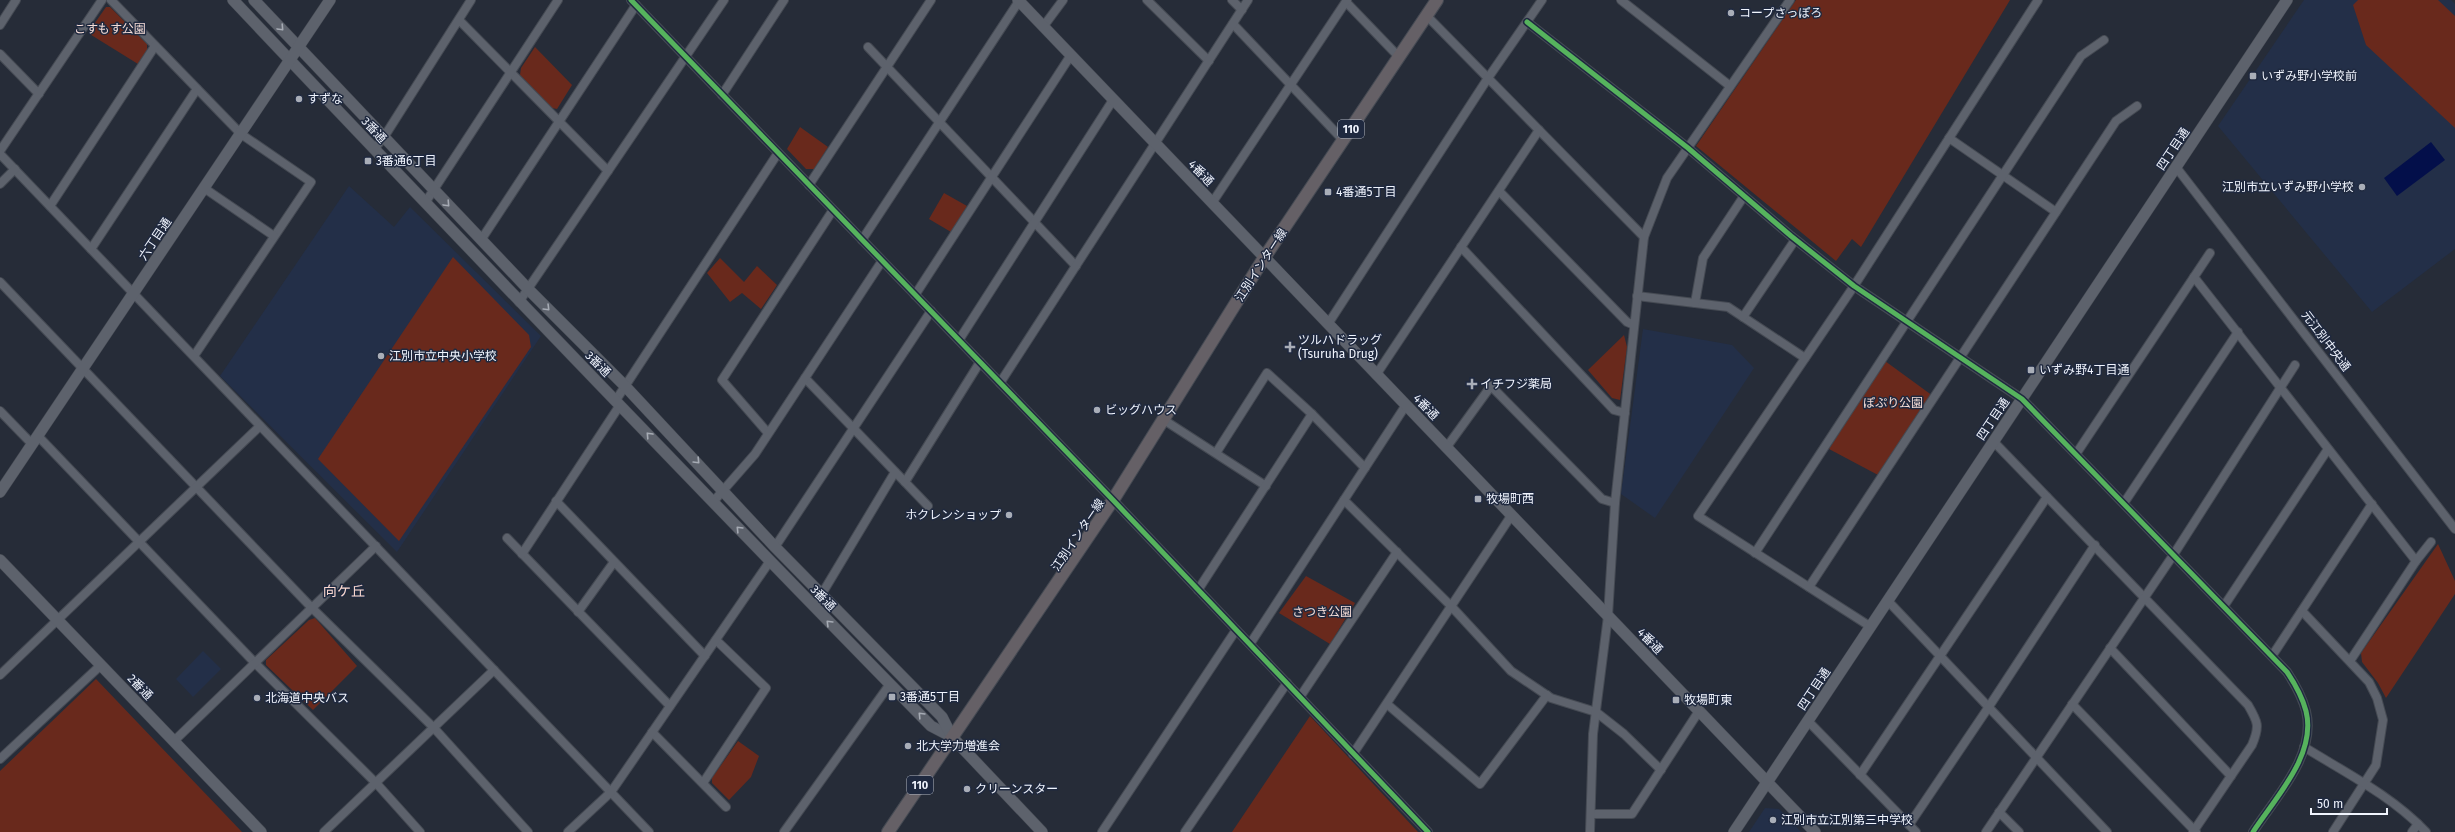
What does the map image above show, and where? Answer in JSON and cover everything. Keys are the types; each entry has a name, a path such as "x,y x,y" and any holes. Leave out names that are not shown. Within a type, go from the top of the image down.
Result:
{"main road":[{"name":"江別インター線","path":"888,832 1113,500 1264,258 1437,0"}],"street":[{"path":"0,24 16,0"},
{"path":"102,0 0,153 649,832"},
{"path":"111,0 241,134 310,182 194,356"},
{"name":"3番通","path":"233,0 519,302 618,402 770,562 931,726 952,738 1042,832"},
{"name":"3番通","path":"254,0 529,290 625,386 724,490 775,547 942,717 952,738"},
{"name":"六丁目通","path":"0,492 330,0"},
{"path":"374,149 384,137 471,0"},
{"path":"425,203 510,71 558,0"},
{"path":"519,302 529,290 608,171 687,58 724,0"},
{"path":"722,95 784,0"},
{"path":"809,185 888,68 931,0"},
{"path":"1043,27 1063,0"},
{"path":"1148,0 1209,61"},
{"path":"1232,0 1242,10"},
{"path":"1000,383 1248,0"},
{"path":"1328,324 1488,78 1542,0"},
{"path":"1621,0 1730,86"},
{"path":"1590,832 1596,712 1608,616 1615,503 1644,237 1667,178 1790,0"},
{"path":"1871,626 1698,516 1854,286 2038,0"},
{"name":"四丁目通","path":"1734,832 2288,0"},
{"path":"862,240 1018,1"},
{"name":"4番通","path":"1018,1 1815,832"},
{"path":"1212,203 1346,1 1399,57"},
{"path":"481,240 559,121 633,3 1113,500 1428,832"},
{"path":"1427,16 1644,237"},
{"path":"459,20 608,171"},
{"path":"1527,22 1688,148 1795,240 1854,286 2022,399 2287,672 2299,692 2306,712 2307,730 2304,747 2296,768 2253,832"},
{"path":"1233,24 1343,140"},
{"path":"1755,553 2081,56 2104,40"},
{"path":"50,206 155,46"},
{"path":"868,47 1076,266"},
{"path":"0,54 39,94"},
{"path":"915,295 1071,56"},
{"path":"91,249 197,89"},
{"path":"959,340 1036,224 1113,100"},
{"path":"1809,587 2116,121 2137,106"},
{"path":"1376,375 1540,130"},
{"path":"1949,138 2056,212"},
{"path":"522,554 618,402 625,386 778,153"},
{"name":"元江別中央通","path":"2176,167 2455,529"},
{"path":"0,184 15,169"},
{"path":"204,188 274,236"},
{"path":"1499,191 1627,322 1634,325"},
{"path":"1695,303 1703,258 1744,196"},
{"path":"768,433 722,380 833,210"},
{"path":"1743,318 1795,240"},
{"path":"1462,247 1614,410 1625,413"},
{"path":"2076,454 2210,253"},
{"path":"713,502 755,454 882,261"},
{"path":"2194,277 2416,561"},
{"path":"0,282 82,370 311,607 434,728 528,832"},
{"path":"1637,296 1728,307 1805,358"},
{"path":"775,547 854,430 931,311"},
{"path":"2124,503 2238,332"},
{"path":"905,482 980,362"},
{"path":"1986,832 2174,554 2295,365"},
{"path":"1216,453 1267,373 1312,414 1365,468"},
{"path":"805,378 928,506"},
{"path":"1446,448 1491,386 1602,499 1615,503"},
{"path":"1250,644 1406,405"},
{"path":"0,411 35,440 139,541 254,662 377,784 420,832"},
{"path":"1198,590 1312,414"},
{"path":"1164,420 1266,486"},
{"path":"0,675 260,426"},
{"path":"1994,442 2248,705 2258,722 2257,735 2194,831 2072,704"},
{"path":"2224,606 2328,449"},
{"path":"814,607 895,472"},
{"path":"1860,775 1941,657 2047,497"},
{"path":"1344,500 1451,606 1511,671 1547,695 1596,712 1624,734 1660,770"},
{"path":"556,501 705,656"},
{"path":"2272,656 2372,504"},
{"path":"1354,754 1511,516"},
{"path":"507,538 670,706"},
{"path":"2350,661 2416,561 2431,542"},
{"path":"1909,825 1988,708 2094,545"},
{"path":"174,741 254,662 376,546"},
{"path":"1300,697 1397,552"},
{"name":"2番通","path":"0,560 261,832"},
{"path":"578,612 614,562"},
{"path":"568,832 610,792 770,562"},
{"path":"1888,601 2107,832"},
{"path":"2302,611 2368,682 2377,698 2383,720 2376,765 2333,832"},
{"path":"1102,832 1236,630"},
{"path":"703,784 766,688 716,640"},
{"path":"2110,648 2231,776"},
{"path":"0,759 100,665"},
{"path":"324,832 377,784 494,670"},
{"path":"1185,832 1287,683"},
{"path":"784,832 890,684"},
{"path":"1386,704 1480,784 1547,695"},
{"path":"1591,814 1632,814 1699,711"},
{"path":"1808,721 1916,832"},
{"path":"652,732 726,807"},
{"path":"2304,747 2365,784 2410,815 2426,832"},
{"path":"1999,812 2019,832"},
{"path":"2412,832 2418,824"}],"shaded area":[{"name":"江別市立いずみ野小学校","path":"2304,0 2451,0 2455,4 2455,249 2372,312 2218,126"},
{"path":"2431,142 2445,160 2397,196 2384,178"},
{"name":"江別市立中央小学校","path":"349,186 394,227 410,207 541,336 397,552 220,376"},
{"path":"1643,329 1732,345 1754,368 1655,518 1621,494"},
{"path":"203,651 221,669 193,697 176,679"},
{"name":"江別市立江別第三中学校","path":"1765,808 1779,809 1801,832 1749,832"}],"green space":[{"path":"1796,0 2010,0 1861,247 1852,239 1836,261 1696,146"},
{"path":"2358,0 2438,0 2455,16 2455,128 2366,45 2353,5"},
{"name":"こすもす公園","path":"106,7 110,7 147,44 147,50 138,64 88,33"},
{"path":"535,47 572,85 557,109 552,108 520,75 521,68"},
{"path":"800,127 828,147 814,169 806,169 787,149"},
{"path":"944,193 967,206 951,232 929,219"},
{"path":"453,257 529,335 531,347 399,541 318,459"},
{"path":"720,258 744,282 757,266 777,285 761,309 742,293 730,302 707,273"},
{"path":"1624,335 1627,347 1620,400 1612,398 1588,370"},
{"name":"ぽぷり公園","path":"1885,361 1933,396 1878,475 1829,449"},
{"path":"2438,544 2455,581 2455,594 2386,698 2378,683 2362,662 2361,653"},
{"name":"さつき公園","path":"1306,576 1355,603 1330,644 1279,613"},
{"path":"315,618 357,666 313,710 266,665 266,660 309,620"},
{"path":"96,679 242,832 0,832 0,771"},
{"path":"1310,716 1418,832 1232,832"},
{"path":"738,741 759,756 751,777 729,800 712,783 712,778"}],"cycle path":[{"path":"631,0 1113,500 1428,832"},
{"path":"1527,22 1688,148 1791,236 1854,286 2022,399 2287,672 2298,690 2306,711 2308,727 2305,744 2300,760 2292,775 2253,832"}],"place":[{"name":"コープさっぽろ","path":"1731,13"},
{"name":"いずみ野小学校前","path":"2253,76"},
{"name":"すずな","path":"299,99"},
{"name":"3番通6丁目","path":"368,161"},
{"name":"江別市立いずみ野小学校","path":"2362,187"},
{"name":"4番通5丁目","path":"1328,192"},
{"name":"ツルハドラッグ (Tsuruha Drug)","path":"1290,347"},
{"name":"江別市立中央小学校","path":"381,356"},
{"name":"いずみ野4丁目通","path":"2031,370"},
{"name":"イチフジ薬局","path":"1472,384"},
{"name":"ビッグハウス","path":"1097,410"},
{"name":"牧場町西","path":"1478,499"},
{"name":"ホクレンショップ","path":"1009,515"},
{"name":"3番通5丁目","path":"892,697"},
{"name":"北海道中央バス","path":"257,698"},
{"name":"牧場町東","path":"1676,700"},
{"name":"北大学力増進会","path":"908,746"},
{"name":"クリーンスター","path":"967,789"},
{"name":"江別市立江別第三中学校","path":"1773,820"}],"district":[{"name":"向ケ丘","path":"344,591"}]}
